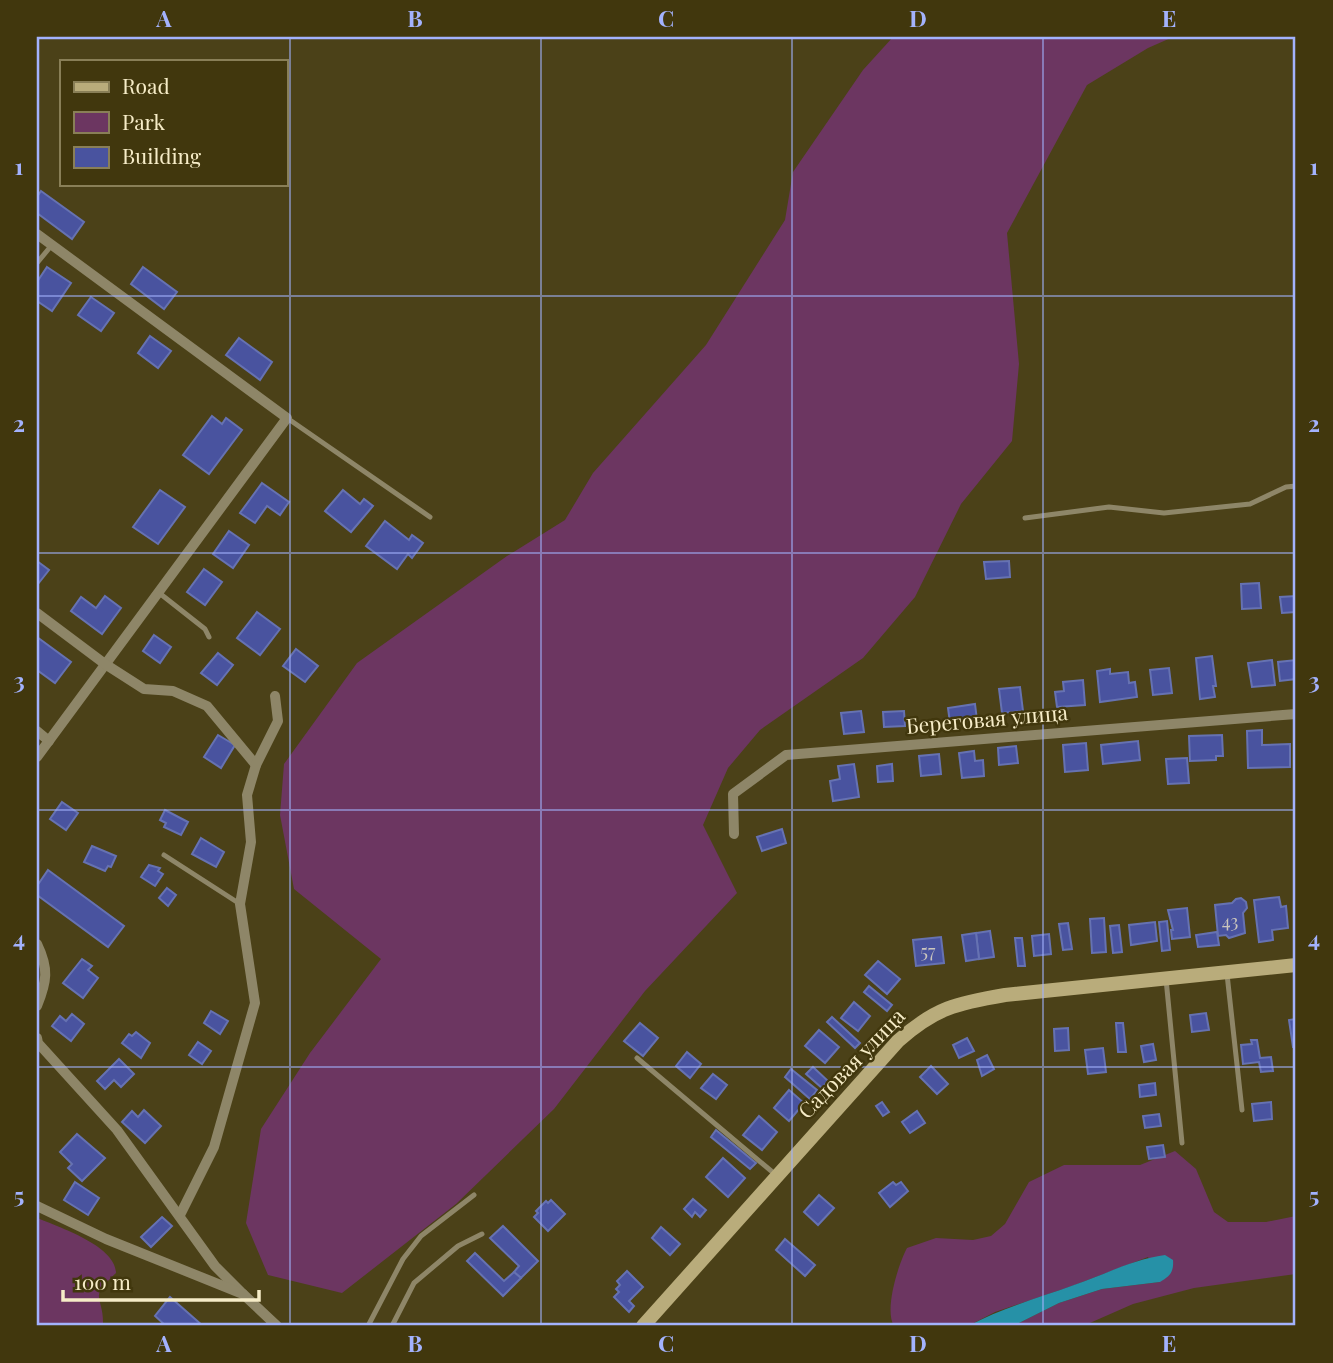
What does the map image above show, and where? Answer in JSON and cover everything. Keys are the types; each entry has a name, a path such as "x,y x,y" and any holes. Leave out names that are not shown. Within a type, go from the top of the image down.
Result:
{"street":[{"path":"37,234 287,418 37,757"},
{"path":"37,613 105,664 144,689 173,691 207,706 256,765"},
{"path":"180,1215 214,1147 255,1003 240,904 251,842 247,796 256,765 278,721 275,696"},
{"name":"Береговая улица","path":"734,834 733,794 786,755 1296,713"},
{"path":"37,731 49,741"},
{"path":"37,944 45,961 45,986 37,1006"},
{"name":"Садовая улица","path":"643,1326 898,1041 918,1023 940,1010 965,1002 1005,995 1296,965"},
{"path":"37,1041 117,1130 215,1266 277,1326"},
{"path":"37,1206 106,1240 243,1294"}],"lane":[{"path":"37,262 51,246"},
{"path":"287,418 430,517"},
{"path":"1025,518 1109,508 1164,513 1250,504 1286,487 1296,486"},
{"path":"158,592 205,629 209,637"},
{"path":"163,855 240,904"},
{"path":"1227,972 1241,1110"},
{"path":"1166,979 1182,1143"},
{"path":"637,1058 777,1176"},
{"path":"368,1326 402,1259 421,1236 474,1195"},
{"path":"392,1326 414,1283 458,1246 482,1234"}],"green space":[{"path":"893,37 1173,37 1148,48 1087,85 1007,233 1019,364 1012,441 961,504 915,597 863,658 760,730 728,768 703,825 737,893 645,991 554,1109 456,1204 342,1293 268,1275 246,1223 261,1129 310,1053 381,959 294,889 280,815 284,764 357,663 507,556 565,520 593,473 706,345 785,220 793,172 863,70"},
{"path":"1175,1151 1196,1169 1214,1212 1228,1222 1266,1222 1296,1216 1296,1274 1194,1288 1133,1304 1083,1326 1013,1326 1059,1303 1102,1289 1160,1282 1148,1257 995,1312 968,1326 894,1326 891,1319 891,1299 896,1276 907,1248 936,1238 973,1240 991,1236 1005,1224 1029,1182 1064,1165 1140,1165"},
{"path":"37,1218 72,1232 97,1246 114,1263 116,1273 99,1293 103,1326 37,1326"}],"water":[{"path":"1165,1255 1173,1260 1173,1268 1169,1276 1160,1282 1102,1289 1059,1303 1013,1326 968,1326 1130,1264"}],"building":[{"path":"41,191 84,222 72,239 37,213 37,197"},
{"path":"47,267 71,283 52,311 37,301 37,282"},
{"path":"143,267 177,292 164,309 131,284"},
{"path":"91,297 114,313 101,331 78,315"},
{"path":"150,336 171,351 158,368 138,353"},
{"path":"239,338 272,362 260,380 226,355"},
{"path":"212,416 222,424 226,418 242,430 209,474 183,455"},
{"path":"262,483 289,502 280,515 267,506 255,523 240,513"},
{"path":"160,490 185,507 158,544 133,527"},
{"path":"343,490 360,504 364,499 373,506 351,532 325,511"},
{"path":"385,521 409,540 412,535 423,543 412,558 408,554 397,569 366,546"},
{"path":"229,531 249,545 233,568 213,554"},
{"path":"37,561 49,570 38,584 37,582"},
{"path":"1009,561 1010,577 986,579 984,562"},
{"path":"204,569 222,582 205,605 187,592"},
{"path":"1259,583 1261,608 1242,609 1241,584"},
{"path":"105,596 121,608 102,634 71,611 81,597 96,608"},
{"path":"1296,596 1296,612 1282,613 1280,597"},
{"path":"257,612 280,629 260,655 237,638"},
{"path":"154,635 171,647 160,663 143,651"},
{"path":"37,637 71,662 55,683 37,670"},
{"path":"296,649 318,666 305,682 283,666"},
{"path":"218,653 233,665 217,685 201,673"},
{"path":"1212,656 1215,697 1200,699 1196,658"},
{"path":"1272,660 1275,685 1252,687 1248,663"},
{"path":"1296,660 1296,679 1280,681 1278,662"},
{"path":"1169,668 1172,693 1153,695 1150,670"},
{"path":"1110,669 1110,674 1128,672 1129,683 1135,682 1137,697 1100,702 1097,671"},
{"path":"1083,680 1085,705 1057,707 1055,692 1064,691 1063,682"},
{"path":"1020,687 1023,711 1002,713 999,689"},
{"path":"975,704 977,720 950,723 948,708"},
{"path":"861,711 864,732 844,734 841,713"},
{"path":"904,711 905,726 884,727 883,712"},
{"path":"1262,730 1262,745 1290,744 1290,767 1248,768 1247,731"},
{"path":"218,735 235,745 221,768 204,757"},
{"path":"1222,735 1223,756 1216,756 1216,760 1190,761 1189,736"},
{"path":"1138,741 1140,760 1103,764 1101,745"},
{"path":"1086,743 1088,770 1065,772 1063,745"},
{"path":"1016,746 1018,763 999,765 998,748"},
{"path":"974,751 975,761 983,760 984,776 962,778 959,753"},
{"path":"939,754 941,774 921,776 919,756"},
{"path":"1187,758 1189,783 1168,784 1166,759"},
{"path":"854,764 859,797 833,801 830,781 840,779 838,766"},
{"path":"892,764 893,781 878,782 877,766"},
{"path":"62,802 78,813 66,830 50,819"},
{"path":"165,810 188,822 181,835 164,827 166,823 160,820"},
{"path":"782,829 786,843 762,851 757,837"},
{"path":"201,838 224,852 216,867 192,854"},
{"path":"92,846 116,856 111,867 108,866 105,871 84,862"},
{"path":"149,865 160,868 158,871 163,874 155,886 141,877"},
{"path":"48,870 124,926 108,947 37,895 37,886"},
{"path":"167,888 176,895 168,906 159,898"},
{"path":"1279,897 1281,907 1286,906 1288,928 1272,930 1273,940 1259,942 1254,900"},
{"path":"1241,898 1246,902 1247,908 1243,913 1245,933 1229,938 1226,935 1218,936 1215,905 1232,903"},
{"path":"1187,908 1190,937 1172,939 1173,930 1168,910"},
{"path":"1104,918 1106,952 1092,953 1090,919"},
{"path":"1167,921 1170,950 1162,951 1159,922"},
{"path":"1155,922 1157,941 1131,945 1129,925"},
{"path":"1068,923 1072,949 1063,950 1059,924"},
{"path":"1119,925 1122,952 1113,953 1110,926"},
{"path":"990,931 994,957 979,959 976,933"},
{"path":"1217,932 1219,945 1198,947 1196,935"},
{"path":"976,933 979,959 966,961 962,935"},
{"path":"1049,934 1051,954 1034,956 1032,936"},
{"path":"941,937 944,963 916,966 913,940"},
{"path":"1015,938 1022,938 1025,966 1018,966"},
{"path":"82,959 92,966 88,970 98,978 83,998 63,983"},
{"path":"878,961 900,979 887,994 865,975"},
{"path":"869,986 892,1005 887,1011 864,992"},
{"path":"854,1002 870,1016 858,1031 841,1018"},
{"path":"211,1011 228,1021 220,1034 204,1023"},
{"path":"1206,1013 1209,1030 1192,1032 1190,1015"},
{"path":"72,1014 84,1024 71,1041 52,1026 60,1016 66,1021"},
{"path":"832,1017 860,1043 855,1048 827,1022"},
{"path":"1296,1019 1296,1047 1293,1047 1289,1020"},
{"path":"640,1023 658,1038 643,1056 624,1041"},
{"path":"1116,1023 1123,1023 1126,1052 1118,1052"},
{"path":"1068,1028 1069,1050 1055,1051 1054,1029"},
{"path":"819,1030 839,1047 825,1063 805,1046"},
{"path":"136,1032 150,1043 141,1058 122,1043 129,1034 132,1036"},
{"path":"967,1038 974,1051 959,1058 953,1045"},
{"path":"1251,1040 1257,1040 1260,1058 1271,1057 1273,1071 1261,1072 1259,1062 1243,1064 1241,1045 1252,1044"},
{"path":"198,1042 211,1051 202,1064 189,1055"},
{"path":"1153,1044 1156,1060 1144,1062 1141,1046"},
{"path":"1103,1048 1106,1072 1088,1074 1085,1050"},
{"path":"687,1052 701,1064 690,1078 676,1066"},
{"path":"987,1055 994,1069 982,1076 977,1060"},
{"path":"119,1059 134,1074 121,1087 114,1080 105,1089 97,1081"},
{"path":"931,1066 948,1084 937,1094 920,1077"},
{"path":"813,1067 828,1081 822,1088 806,1074"},
{"path":"791,1069 817,1090 810,1099 785,1077"},
{"path":"713,1074 727,1085 716,1099 701,1088"},
{"path":"1155,1083 1156,1095 1140,1097 1139,1085"},
{"path":"789,1090 804,1103 789,1121 774,1108"},
{"path":"882,1102 889,1112 883,1116 876,1106"},
{"path":"1271,1102 1272,1119 1254,1121 1252,1104"},
{"path":"144,1110 161,1126 145,1143 122,1122 132,1111 138,1117"},
{"path":"917,1111 925,1123 910,1133 902,1122"},
{"path":"1159,1114 1161,1126 1145,1128 1143,1116"},
{"path":"759,1116 777,1132 762,1150 743,1135"},
{"path":"716,1130 756,1163 750,1169 711,1137"},
{"path":"77,1134 105,1158 82,1181 68,1168 72,1164 60,1152"},
{"path":"1163,1145 1165,1157 1149,1159 1147,1147"},
{"path":"723,1158 745,1178 728,1197 706,1177"},
{"path":"75,1182 99,1198 88,1215 64,1200"},
{"path":"893,1182 896,1185 901,1182 908,1191 890,1207 879,1193"},
{"path":"819,1195 834,1208 818,1225 804,1212"},
{"path":"693,1199 706,1210 700,1217 695,1212 692,1217 684,1209"},
{"path":"551,1200 565,1214 548,1231 534,1217 546,1201 548,1203"},
{"path":"162,1217 172,1226 151,1247 141,1237"},
{"path":"503,1226 538,1261 521,1278 514,1272 519,1266 490,1238"},
{"path":"661,1227 680,1244 670,1255 652,1238"},
{"path":"785,1239 815,1265 805,1276 776,1250"},
{"path":"475,1253 504,1281 514,1272 521,1278 503,1296 467,1261"},
{"path":"627,1271 643,1287 629,1301 634,1306 629,1312 614,1297 619,1292 616,1289 620,1285 617,1281"},
{"path":"170,1297 203,1326 166,1326 155,1316"}]}
